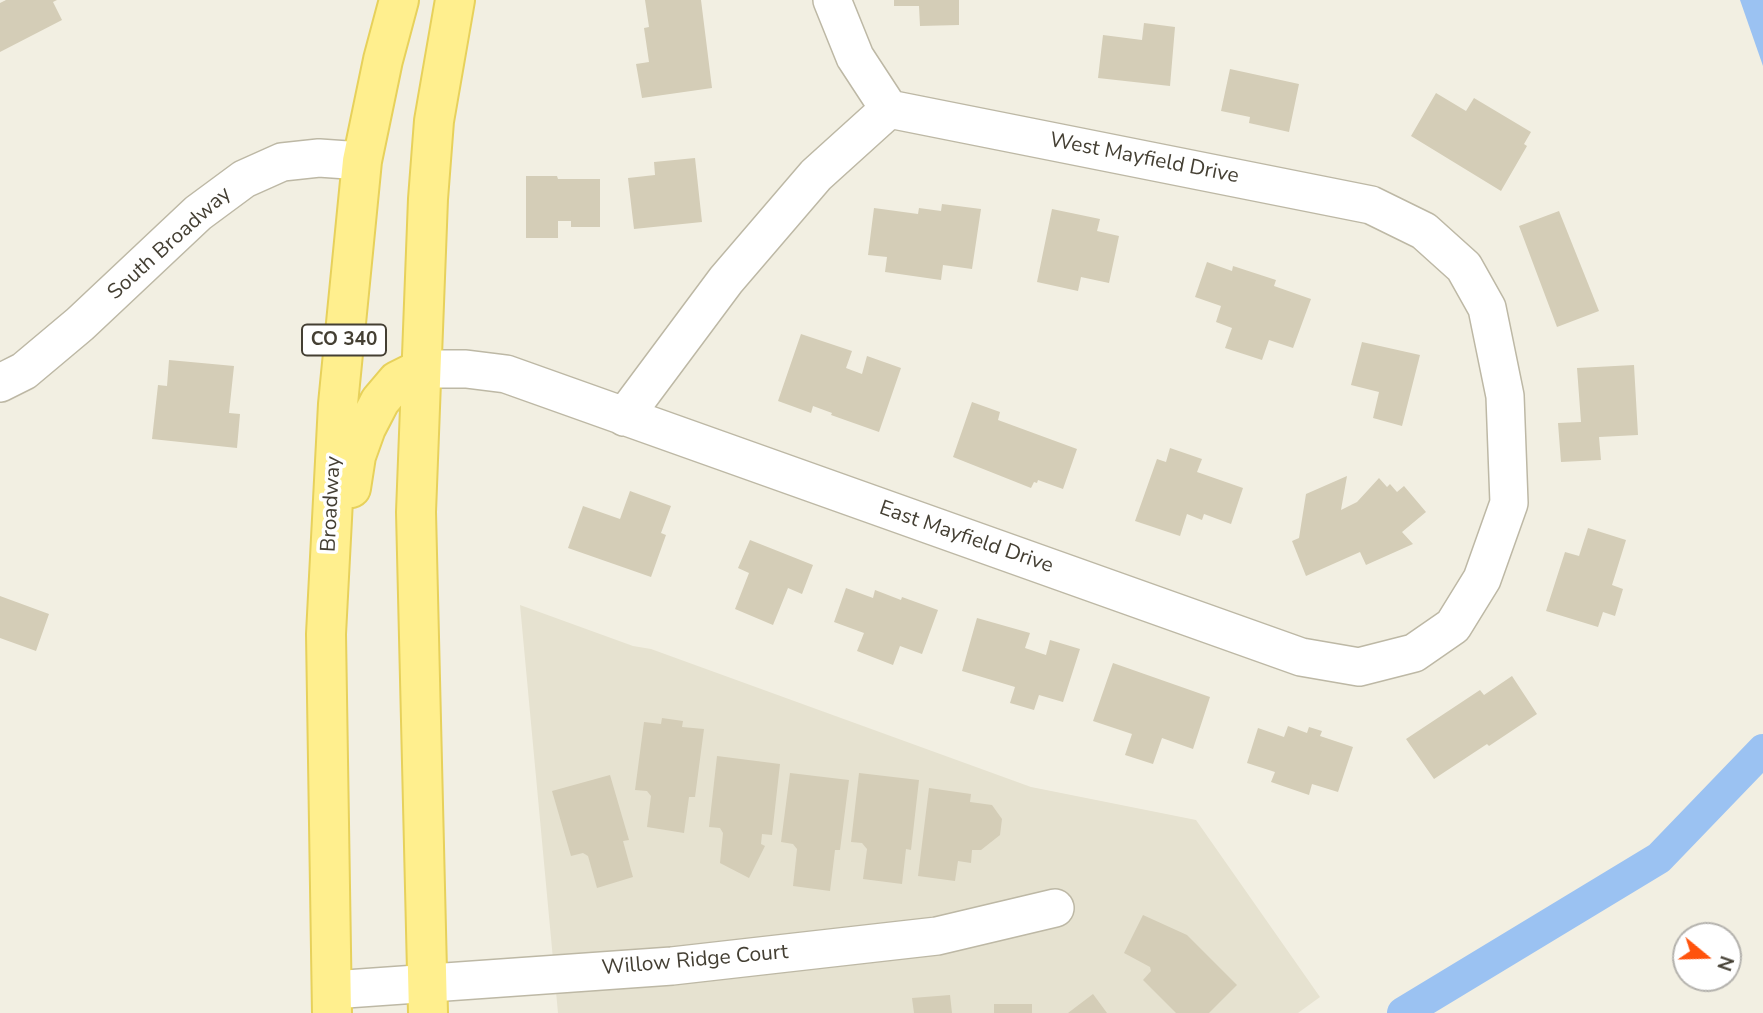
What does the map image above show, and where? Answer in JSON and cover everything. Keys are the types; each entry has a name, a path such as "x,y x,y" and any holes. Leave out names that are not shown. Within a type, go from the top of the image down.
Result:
{"main road":[{"name":"Broadway","path":"332,1002 326,634 338,404 362,161 383,60 399,0"},
{"path":"428,998 416,512 428,199 434,121 456,0"},
{"path":"327,684 345,522 356,456 380,401 397,381 421,369"}],"street":[{"path":"624,418 726,280 816,175 889,109 855,57 832,0"},
{"name":"West Mayfield Drive","path":"889,109 1371,205 1423,231 1464,267 1487,308 1506,396 1509,503 1482,579"},
{"name":"South Broadway","path":"0,383 23,371 80,324 198,213 244,178 282,162 319,158 362,161"},
{"name":"East Mayfield Drive","path":"421,369 466,369 506,374 1301,657 1359,667 1414,653 1453,626 1482,579"},
{"name":"Willow Ridge Court","path":"332,1002 428,998 672,966 937,936 1055,908"}],"shaded area":[{"path":"520,605 633,646 651,649 1031,787 1196,820 1320,997 1298,1013 558,1013"}],"water":[{"path":"1740,0 1763,0 1763,66"}],"building":[{"path":"6,0 57,0 53,2 62,20 0,52 0,3"},
{"path":"645,0 701,0 712,88 642,98 636,64 649,62 644,28 649,27"},
{"path":"894,0 959,0 959,25 920,26 919,6 894,6"},
{"path":"1144,23 1175,27 1170,86 1098,78 1103,35 1142,40"},
{"path":"1230,69 1299,84 1289,132 1249,123 1250,117 1221,111"},
{"path":"1436,93 1466,111 1474,98 1531,132 1524,144 1527,146 1501,191 1411,136"},
{"path":"695,158 702,222 634,229 628,178 655,175 654,162"},
{"path":"526,176 600,179 600,227 571,227 571,221 558,221 558,238 526,238"},
{"path":"942,204 981,209 972,269 943,265 941,280 885,272 887,257 868,255 874,208 918,214 919,208 941,211"},
{"path":"1052,209 1100,219 1097,231 1119,236 1109,283 1081,277 1078,291 1037,282"},
{"path":"1559,211 1599,311 1557,327 1519,226"},
{"path":"1207,262 1232,271 1233,266 1276,280 1274,286 1311,299 1293,348 1269,340 1262,360 1225,348 1232,328 1216,322 1221,306 1195,297"},
{"path":"801,334 852,351 846,368 862,374 867,356 901,368 879,432 813,406 811,413 778,401"},
{"path":"1362,342 1420,355 1402,426 1373,418 1379,392 1351,385"},
{"path":"169,360 234,366 229,413 240,414 237,448 152,439 158,385 167,386"},
{"path":"1634,365 1638,435 1599,437 1601,460 1561,462 1558,423 1581,422 1577,368"},
{"path":"972,402 1000,412 998,420 1077,449 1063,489 1038,480 1031,488 953,457"},
{"path":"1170,448 1202,459 1197,472 1243,488 1231,524 1204,514 1202,520 1187,514 1180,536 1135,521 1157,459 1166,462"},
{"path":"1347,476 1341,510 1357,502 1379,478 1387,487 1390,484 1397,492 1404,486 1426,512 1402,532 1413,544 1366,565 1360,552 1306,576 1292,541 1299,538 1306,494"},
{"path":"630,491 671,506 661,533 666,535 651,577 568,548 583,506 620,519"},
{"path":"1588,528 1626,540 1612,585 1623,589 1615,616 1603,612 1598,627 1546,611 1565,552 1579,556"},
{"path":"750,540 813,565 802,594 788,588 773,625 735,609 749,573 738,568"},
{"path":"846,588 873,598 875,590 938,610 922,654 900,646 893,665 857,651 864,633 834,622"},
{"path":"0,596 49,614 36,651 0,638"},
{"path":"977,618 1030,633 1025,648 1046,655 1050,640 1080,649 1063,702 1039,695 1034,710 1010,703 1015,687 962,671"},
{"path":"1113,663 1210,697 1193,749 1162,738 1153,764 1125,755 1132,734 1093,721"},
{"path":"1512,676 1537,714 1434,779 1406,739 1480,690 1484,695"},
{"path":"662,718 683,721 682,727 704,729 695,797 689,797 684,833 647,827 651,796 647,791 635,790 644,722 661,724"},
{"path":"1288,726 1307,733 1309,727 1322,731 1320,736 1353,747 1338,792 1312,784 1309,795 1271,782 1275,772 1247,763 1258,728 1284,737"},
{"path":"717,756 780,764 772,835 762,834 761,844 765,846 749,878 720,863 723,833 720,828 709,827"},
{"path":"790,773 849,780 840,850 835,850 830,891 793,886 797,849 793,844 781,842"},
{"path":"859,773 919,780 911,850 906,849 902,884 863,879 867,849 862,843 851,842"},
{"path":"610,775 629,840 623,841 633,877 597,888 588,856 583,853 571,856 552,791"},
{"path":"929,788 971,794 970,802 992,805 1002,819 1000,835 981,850 972,850 971,863 958,861 955,881 918,876"},
{"path":"1143,915 1187,935 1237,985 1209,1013 1176,1013 1143,980 1151,971 1150,967 1124,953"},
{"path":"1093,994 1107,1013 1068,1013"},
{"path":"950,995 952,1013 914,1013 912,998"},
{"path":"994,1004 1032,1004 1032,1013 994,1013"}],"waterway":[{"path":"1403,1013 1659,858 1763,750"}]}
